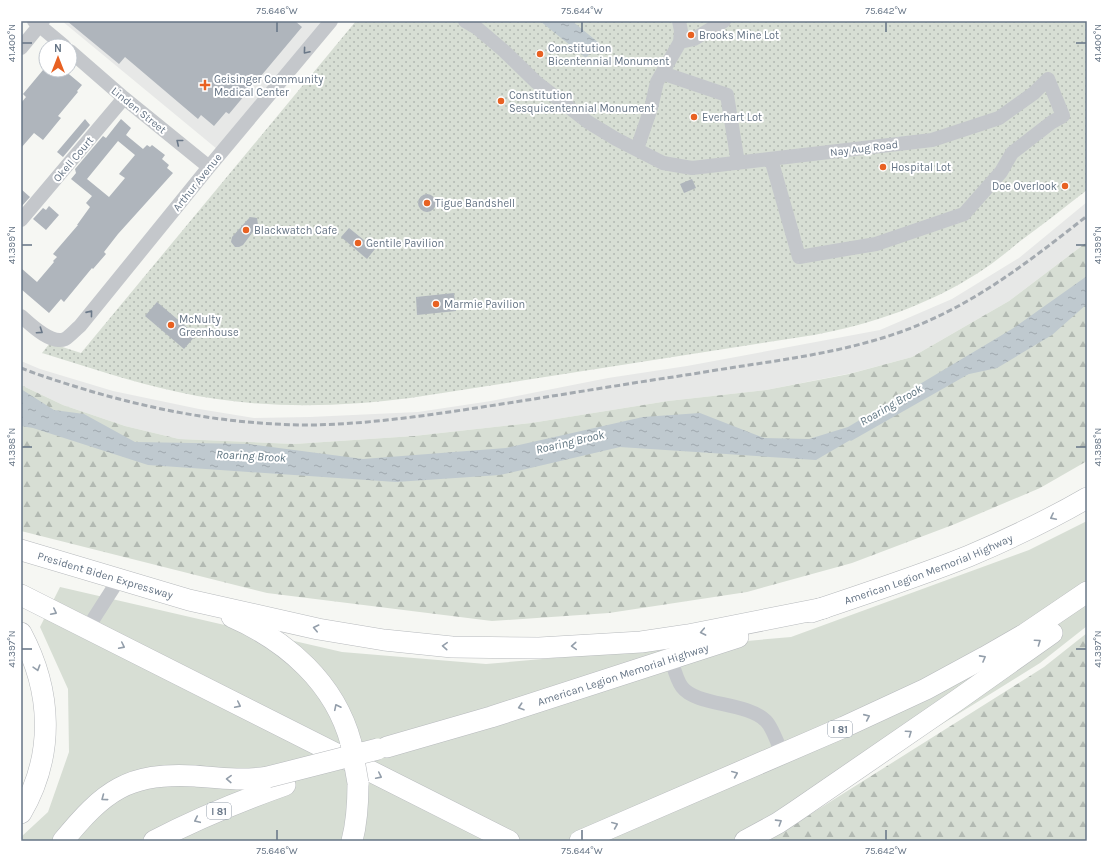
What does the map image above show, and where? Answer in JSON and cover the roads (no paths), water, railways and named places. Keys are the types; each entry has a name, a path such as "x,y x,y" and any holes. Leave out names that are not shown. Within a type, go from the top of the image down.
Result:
{"highway":[{"name":"American Legion Memorial Highway","path":"154,841 208,815 249,798 276,781 382,748 491,717 908,579 969,556 1029,529 1087,498"},
{"name":"President Biden Expressway","path":"21,550 189,600"},
{"name":"I 81","path":"580,841 782,754 926,689 1025,634 1087,592"},
{"path":"21,595 509,841"},
{"path":"189,600 318,629 384,640 452,647 510,648 540,648 641,642 688,635 824,608"},
{"path":"189,600 248,624 284,647 305,664 319,679 333,699 343,720 351,743 358,783 356,826 352,841"},
{"path":"745,841 778,823 956,701 1061,626 1087,601"},
{"path":"21,633 30,649 39,676 45,714 46,734 38,778 30,798 21,813"},
{"path":"63,841 76,824 98,802 119,788 140,779 171,775 276,781"}],"street":[{"name":"Arthur Avenue","path":"21,316 43,334 56,339 62,340 67,338 80,326 209,167 331,21"},
{"name":"Nay Aug Road","path":"465,21 477,28 503,50 536,82 583,118 616,140 663,162 692,168 932,140 999,118 1034,93 1048,79 1063,116 1052,122 1012,153 1001,172 964,214 876,244 799,256 771,159"},
{"path":"637,149 651,108 657,82 680,42 680,21"},
{"path":"680,42 694,39 724,21"},
{"path":"21,48 39,22 56,38"},
{"name":"Linden Street","path":"78,58 124,98 209,167"},
{"path":"662,73 727,95 738,163"},
{"name":"Okell Court","path":"21,220 124,98"},
{"path":"87,629 119,579"},
{"path":"671,658 677,678 682,688 687,692 705,700 754,713 762,717 768,722 782,754"}],"water":[{"path":"540,21 572,21 599,43 586,58"},
{"path":"1087,276 1087,304 1052,335 997,368 960,376 816,460 620,447 500,475 396,482 148,465 33,428 21,426 21,389 54,410 84,414 135,442 248,444 363,459 506,448 643,417 700,413 764,438 809,439 848,427 1012,329"}],"waterway":[{"name":"Roaring Brook","path":"851,439 967,373"}],"railway":[{"path":"21,368 90,391 144,405 199,416 255,423 311,425 333,424 378,421 445,413 795,358 863,344 907,330 950,311 991,287 1087,216"}],"place":[{"name":"Brooks Mine Lot","path":"691,35"},
{"name":"Constitution Bicentennial Monument","path":"540,54"},
{"name":"Geisinger Community Medical Center","path":"205,85"},
{"name":"Constitution Sesquicentennial Monument","path":"501,101"},
{"name":"Everhart Lot","path":"694,117"},
{"name":"Hospital Lot","path":"883,167"},
{"name":"Doe Overlook","path":"1065,186"},
{"name":"Tigue Bandshell","path":"427,203"},
{"name":"Blackwatch Cafe","path":"246,230"},
{"name":"Gentile Pavilion","path":"358,243"},
{"name":"Marmie Pavilion","path":"436,304"},
{"name":"McNulty Greenhouse","path":"171,325"}]}
